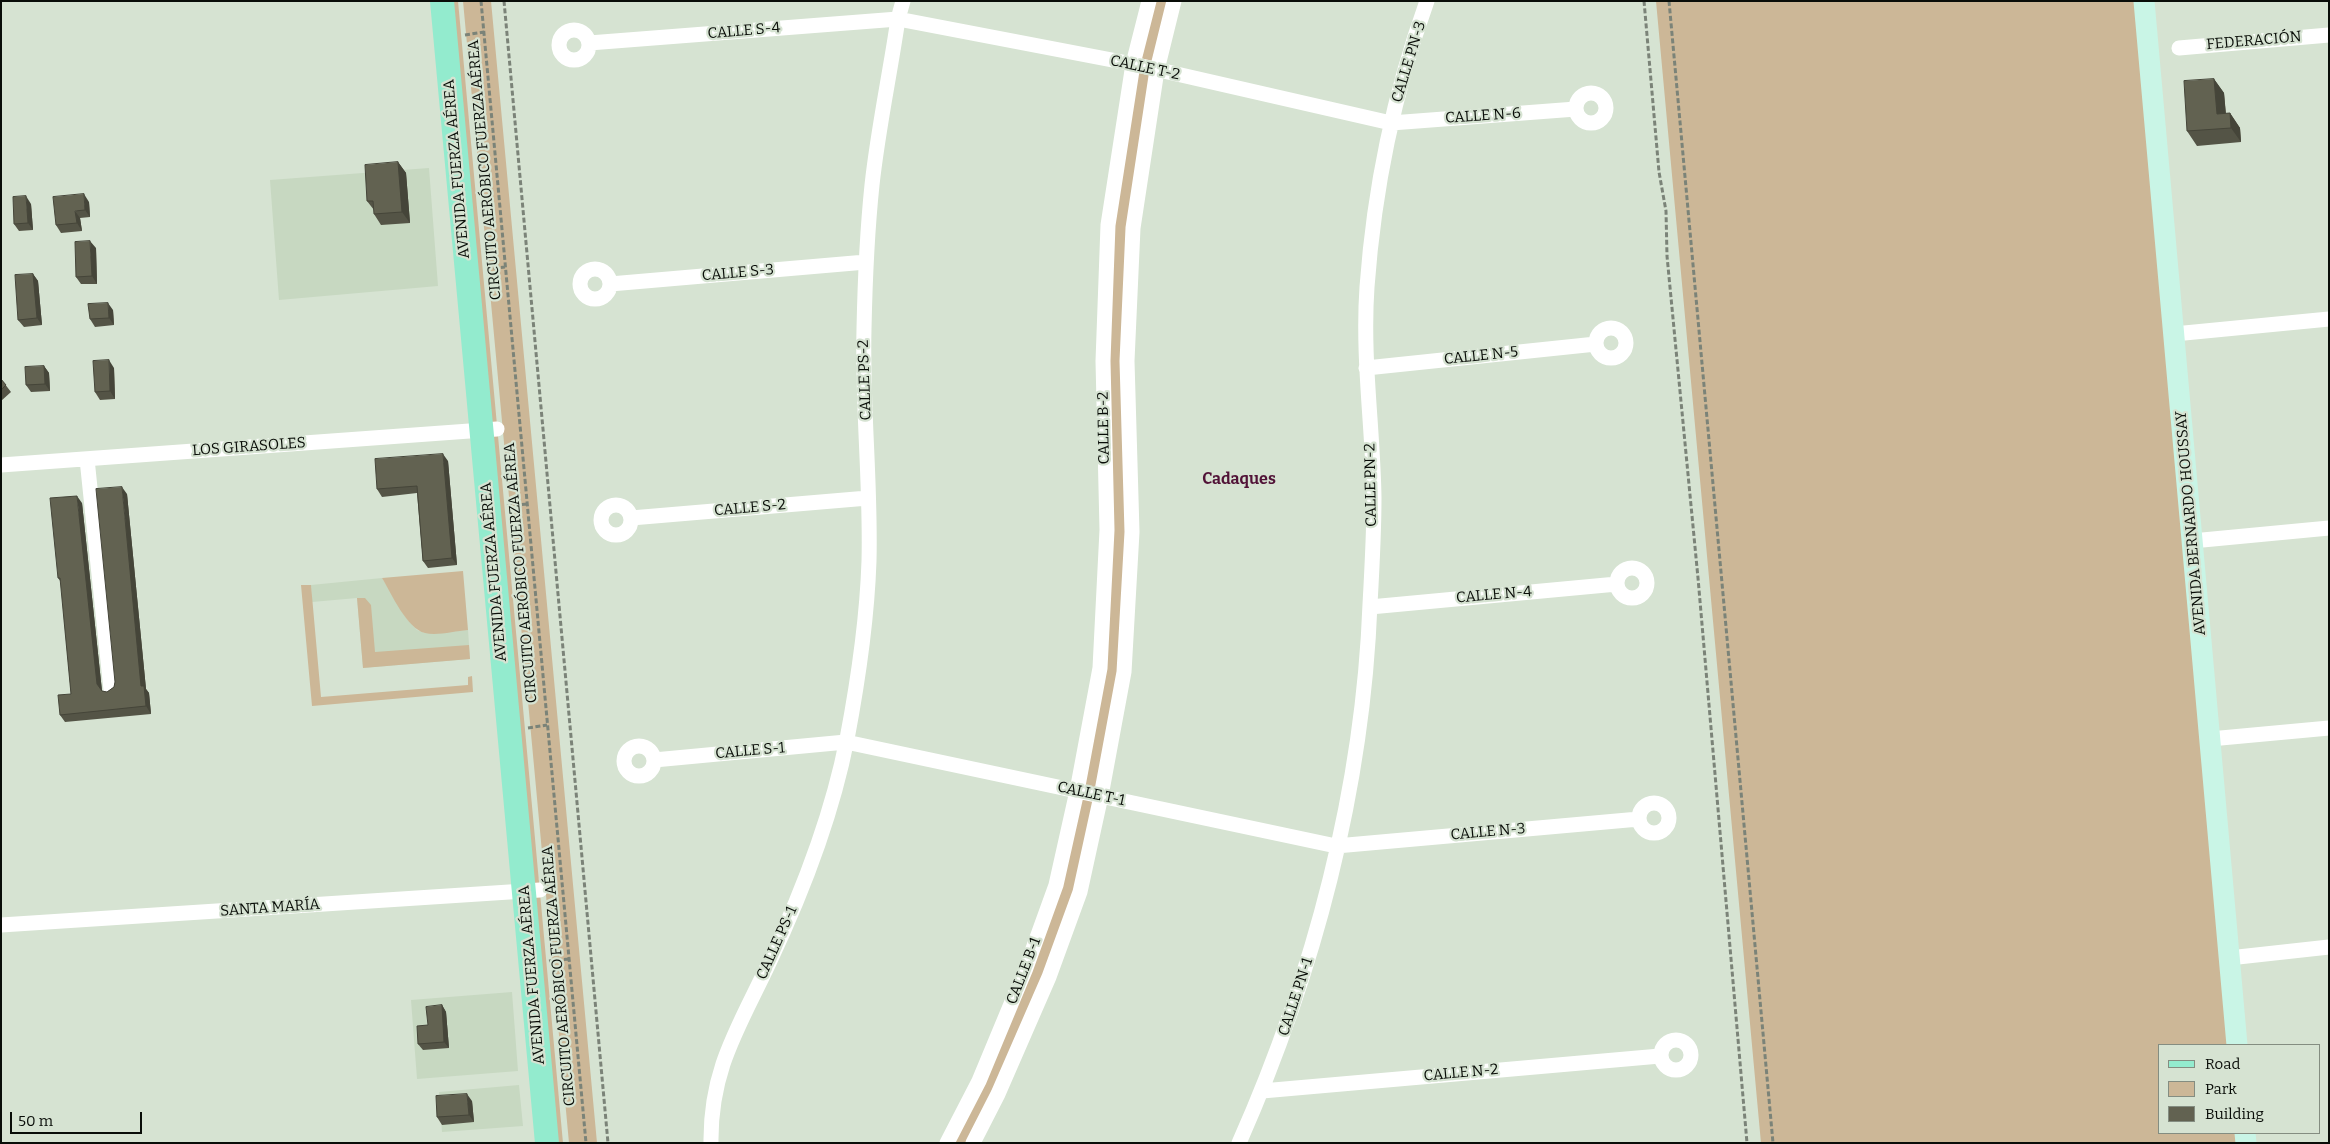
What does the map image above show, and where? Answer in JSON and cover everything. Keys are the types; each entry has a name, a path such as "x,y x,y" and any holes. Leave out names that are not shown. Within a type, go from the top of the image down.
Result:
{"main road":[{"name":"AVENIDA FUERZA AÉREA","path":"442,1 489,430 532,891 547,1143"},
{"name":"AVENIDA FUERZA AÉREA","path":"458,1 472,34 494,268 489,430 516,505 536,726 532,891 557,960 563,1143"},
{"name":"AVENIDA BERNARDO HOUSSAY","path":"2144,1 2237,1044"}],"street":[{"name":"CALLE PS-2","path":"846,742 861,655 869,562 864,332 866,262 872,184 898,19 903,1"},
{"name":"CALLE B-2","path":"1077,791 1100,668 1107,530 1103,361 1108,225 1133,64 1149,1"},
{"name":"CALLE B-2","path":"1102,796 1124,672 1132,532 1127,361 1133,228 1157,70 1174,1"},
{"name":"CALLE PN-3","path":"1391,123 1414,39 1428,1"},
{"name":"CALLE S-4","path":"589,44 898,19"},
{"name":"CALLE T-2","path":"898,19 1133,64 1391,123"},
{"name":"FEDERACIÓN","path":"2179,48 2329,35"},
{"name":"CALLE N-6","path":"1391,123 1576,109"},
{"name":"CALLE PN-2","path":"1336,846 1351,778 1363,694 1370,607 1374,498 1366,368 1369,270 1376,203 1391,123"},
{"name":"CALLE S-3","path":"610,284 866,262"},
{"path":"2174,334 2329,319"},
{"name":"CALLE N-5","path":"1366,368 1596,344"},
{"name":"LOS GIRASOLES","path":"1,465 489,430"},
{"path":"87,459 111,690"},
{"name":"CALLE S-2","path":"631,518 868,498"},
{"path":"2192,541 2329,528"},
{"name":"CALLE N-4","path":"1370,607 1617,584"},
{"path":"2210,739 2329,728"},
{"name":"CALLE T-1","path":"846,742 1336,846"},
{"name":"CALLE S-1","path":"654,760 846,742"},
{"name":"CALLE PS-1","path":"711,1143 710,1121 719,1073 739,1022 769,964 799,895 826,818 846,742"},
{"name":"CALLE B-1","path":"947,1143 979,1081 1026,968 1056,885 1077,791"},
{"name":"CALLE B-1","path":"973,1143 998,1094 1050,977 1080,892 1102,796"},
{"name":"CALLE N-3","path":"1336,846 1639,819"},
{"name":"CALLE PN-1","path":"1239,1143 1262,1091 1282,1037 1320,922 1336,846"},
{"name":"SANTA MARÍA","path":"1,926 532,891"},
{"path":"2230,958 2329,947"},
{"name":"CALLE N-2","path":"1262,1091 1660,1056"},
{"path":"979,1081 998,1094"}],"path":[{"name":"CIRCUITO AERÓBICO FUERZA AÉREA","path":"481,1 472,34 557,960 586,1143"},
{"path":"504,1 608,1143"},
{"path":"1644,1 1659,172 1666,211 1667,256 1697,568 1747,1143"},
{"path":"1669,1 1773,1143"}],"shaded area":[{"path":"429,168 438,286 279,300 270,180"},
{"path":"382,578 407,619 417,630 425,633 468,630 470,659 363,668 357,598 312,602 311,585"},
{"path":"512,992 518,1071 417,1079 411,1000"},
{"path":"519,1085 523,1126 442,1132 439,1092"}],"green space":[{"path":"442,1 458,1 563,1143 547,1143"},
{"path":"463,1 491,1 597,1143 569,1143"},
{"path":"1149,1 1174,1 1133,228 1124,672 1080,892 973,1143 947,1143 1056,885 1100,668 1108,225"},
{"path":"1656,1 2144,1 2237,1044 2158,1044 2158,1134 2245,1134 2246,1143 1761,1143"},
{"path":"463,571 468,630 440,634 425,633 412,625 400,610 382,578"},
{"path":"301,585 311,585 321,697 468,685 468,677 472,676 473,692 312,706"},
{"path":"357,598 365,598 371,605 375,652 469,645 470,659 363,668"}],"building":[{"path":"2214,79 2217,114 2230,113 2231,128 2187,131 2184,81"},
{"path":"398,162 402,212 374,214 373,201 367,201 365,165"},
{"path":"84,194 85,210 75,211 77,223 56,225 53,197"},
{"path":"26,196 28,223 14,224 13,197"},
{"path":"90,241 92,276 76,277 75,242"},
{"path":"33,274 37,318 18,320 15,275"},
{"path":"108,303 109,318 90,319 88,304"},
{"path":"109,360 110,391 95,392 93,361"},
{"path":"44,366 45,384 26,385 25,367"},
{"path":"1,379 6,385 1,390"},
{"path":"443,454 452,558 423,561 417,486 377,489 375,459"},
{"path":"122,487 141,686 144,686 146,706 60,715 58,695 71,694 50,498 77,496 97,684 102,691 107,692 114,687 115,682 96,489"},
{"path":"442,1005 444,1042 418,1044 417,1026 428,1025 426,1007"},
{"path":"467,1094 469,1115 437,1117 436,1096"}],"district":[{"name":"Cadaques","path":"1239,480"}]}
